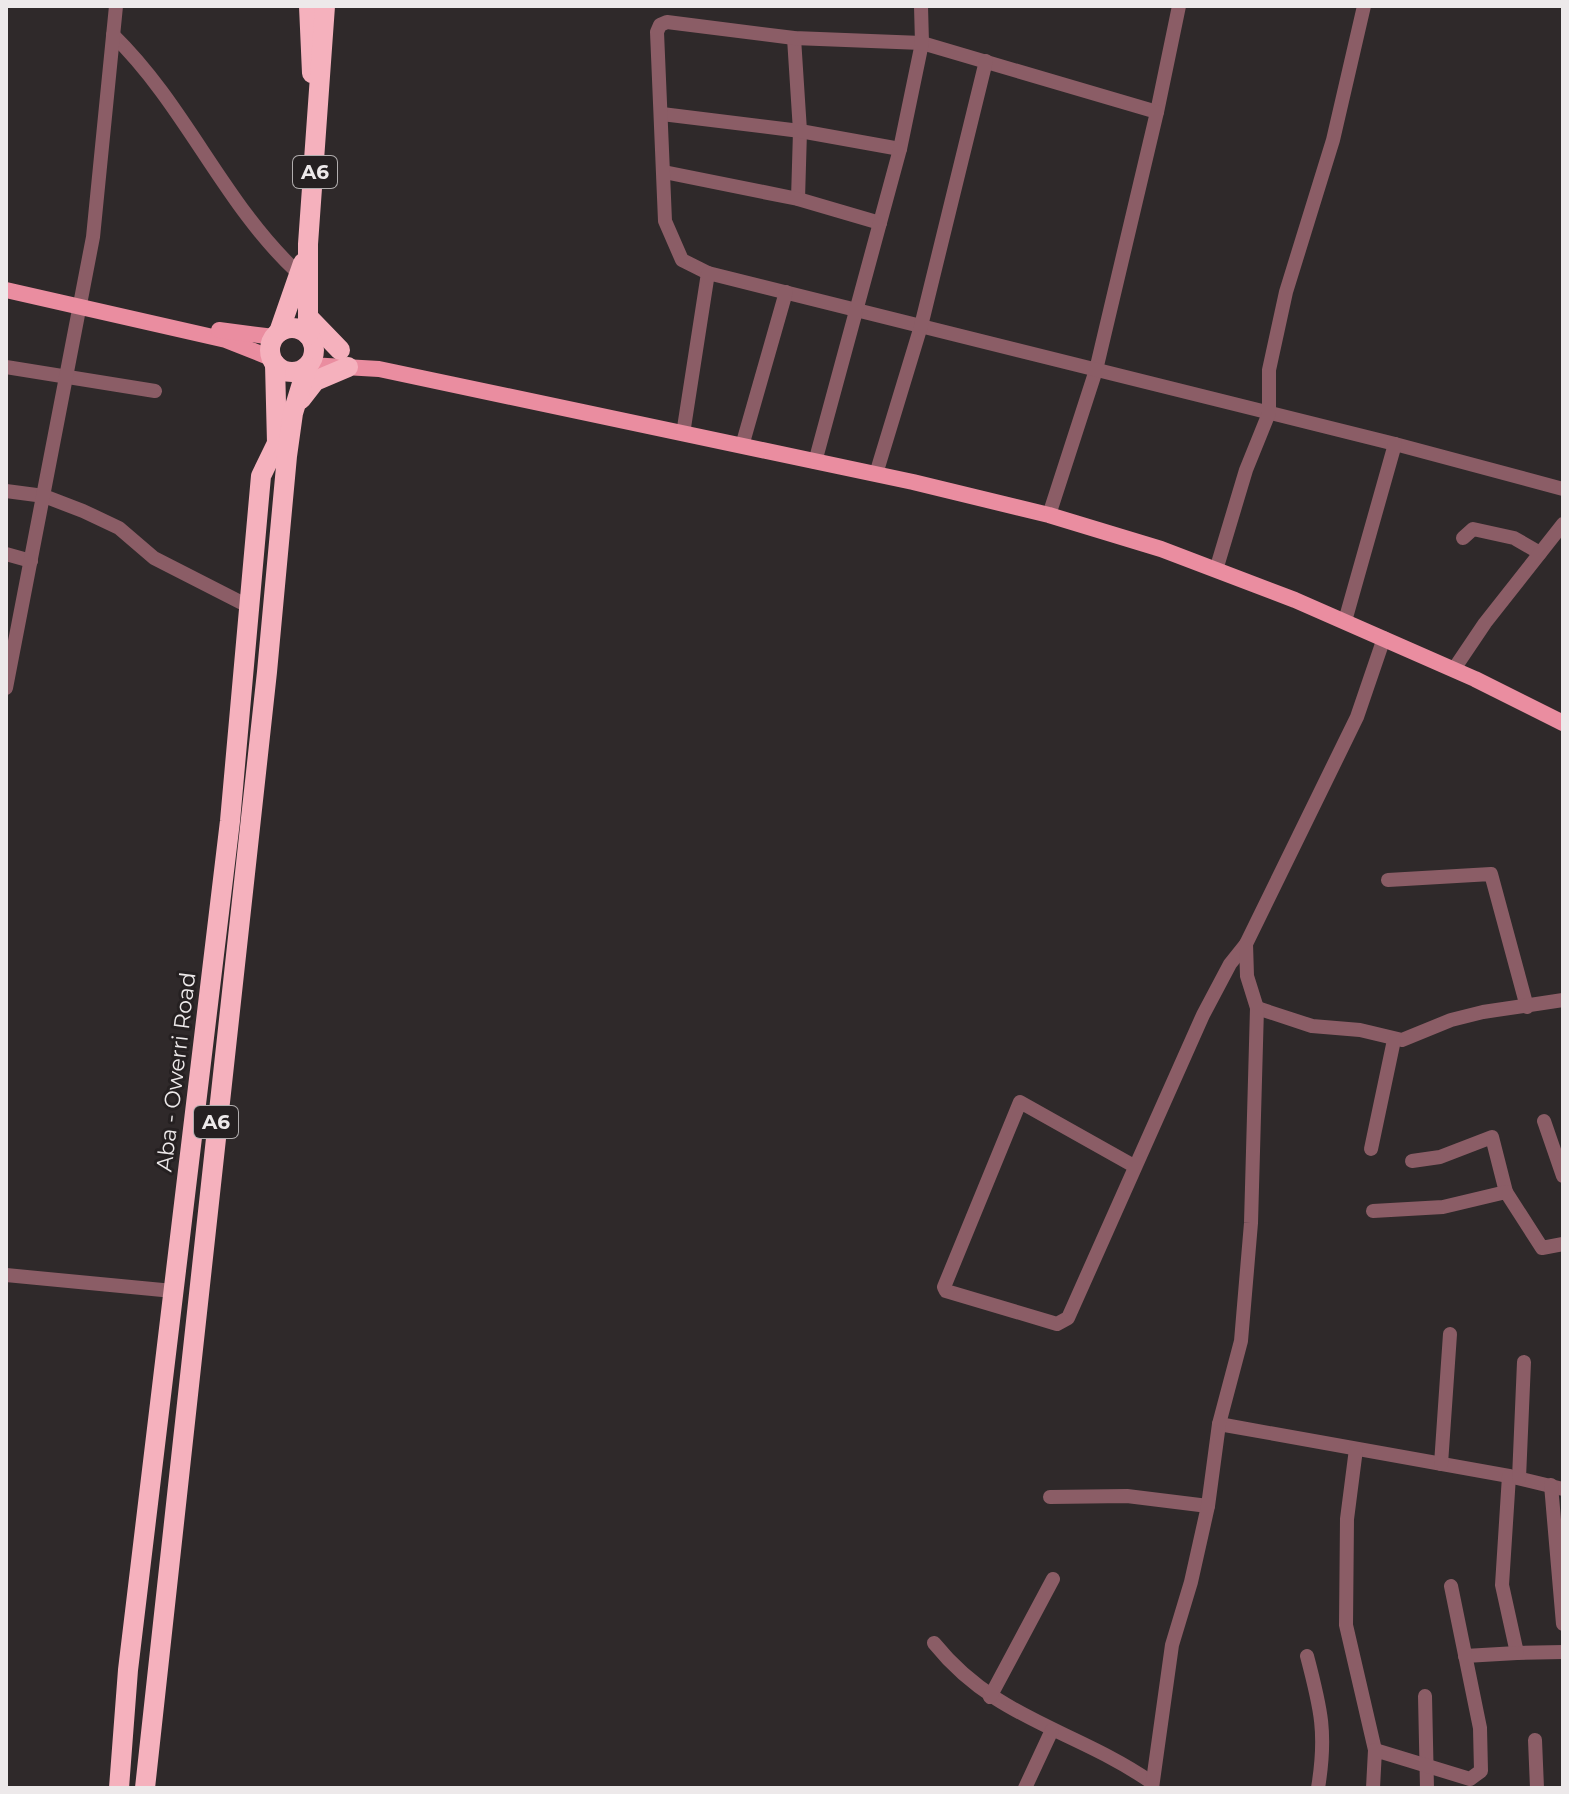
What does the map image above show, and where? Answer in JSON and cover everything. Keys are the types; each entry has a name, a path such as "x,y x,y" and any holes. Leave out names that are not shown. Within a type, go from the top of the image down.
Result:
{"highway":[{"name":"Aba - Owerri Road","path":"309,6 310,66 320,100"},
{"name":"Aba - Owerri Road","path":"119,1788 128,1670 173,1291 215,1037 293,413 315,353 310,331 308,244 325,6"},
{"name":"Aba - Owerri Road","path":"145,1788 215,1037 248,606 261,476 277,443 273,361 277,335 308,244"},
{"path":"277,335 294,328 310,331 344,358 315,381 293,413"},
{"path":"273,361 287,372 308,366"}],"main road":[{"path":"6,290 170,330 226,340 273,361"},
{"path":"170,330 198,327 277,335"},
{"path":"308,366 344,358 379,369 876,474 1049,515 1216,570 1345,621 1454,669 1563,723"}],"street":[{"path":"6,688 10,650 31,561 80,309 105,144 116,6"},
{"path":"663,6 660,25 665,221 671,242 687,266 1563,489"},
{"path":"815,462 900,149 922,43 921,6"},
{"path":"1049,515 1096,370 1179,6"},
{"path":"1216,570 1246,470 1269,413 1269,370 1286,292 1333,140 1364,6"},
{"path":"660,25 667,22 794,38 922,43 1157,112"},
{"path":"113,35 168,97 246,217 297,272"},
{"path":"794,38 800,131 798,199"},
{"path":"876,474 921,326 986,61"},
{"path":"662,114 800,131 900,149"},
{"path":"664,172 798,199 880,223"},
{"path":"683,434 708,273"},
{"path":"742,446 786,292"},
{"path":"6,367 155,391"},
{"path":"1345,621 1395,444"},
{"path":"6,491 44,496 119,528 154,558 248,606"},
{"path":"1454,669 1563,524"},
{"path":"1463,538 1473,529 1501,534 1540,553"},
{"path":"6,554 31,561"},
{"path":"1134,1166 1020,1102 964,1234 944,1287 946,1291 1057,1324 1064,1322 1134,1166 1155,1127 1203,1015 1230,964 1246,944 1357,717 1384,638"},
{"path":"1388,880 1491,874 1527,1007"},
{"path":"934,1643 969,1682 990,1697 1052,1730 1121,1761 1152,1785 1172,1645 1208,1506 1219,1424 1241,1341 1247,1287 1257,1008 1247,976 1246,944"},
{"path":"1257,1008 1312,1026 1360,1030 1402,1040 1451,1020 1483,1012 1563,1000"},
{"path":"1371,1149 1394,1040"},
{"path":"1544,1121 1563,1176"},
{"path":"1412,1161 1440,1157 1492,1137 1506,1192 1542,1248 1563,1244"},
{"path":"1373,1211 1443,1207 1506,1192"},
{"path":"6,1275 173,1291"},
{"path":"1441,1464 1450,1334"},
{"path":"1517,1653 1502,1585 1524,1362"},
{"path":"1219,1424 1557,1487 1563,1624"},
{"path":"1356,1449 1347,1519 1346,1625 1375,1750 1373,1788"},
{"path":"1050,1497 1127,1496 1208,1506"},
{"path":"990,1697 1053,1579"},
{"path":"1375,1750 1470,1779 1481,1771 1480,1728 1451,1586"},
{"path":"1465,1656 1563,1652"},
{"path":"1307,1656 1322,1715 1325,1746 1318,1788"},
{"path":"1425,1696 1427,1788"},
{"path":"1025,1788 1052,1730"},
{"path":"1535,1740 1537,1788"}]}
